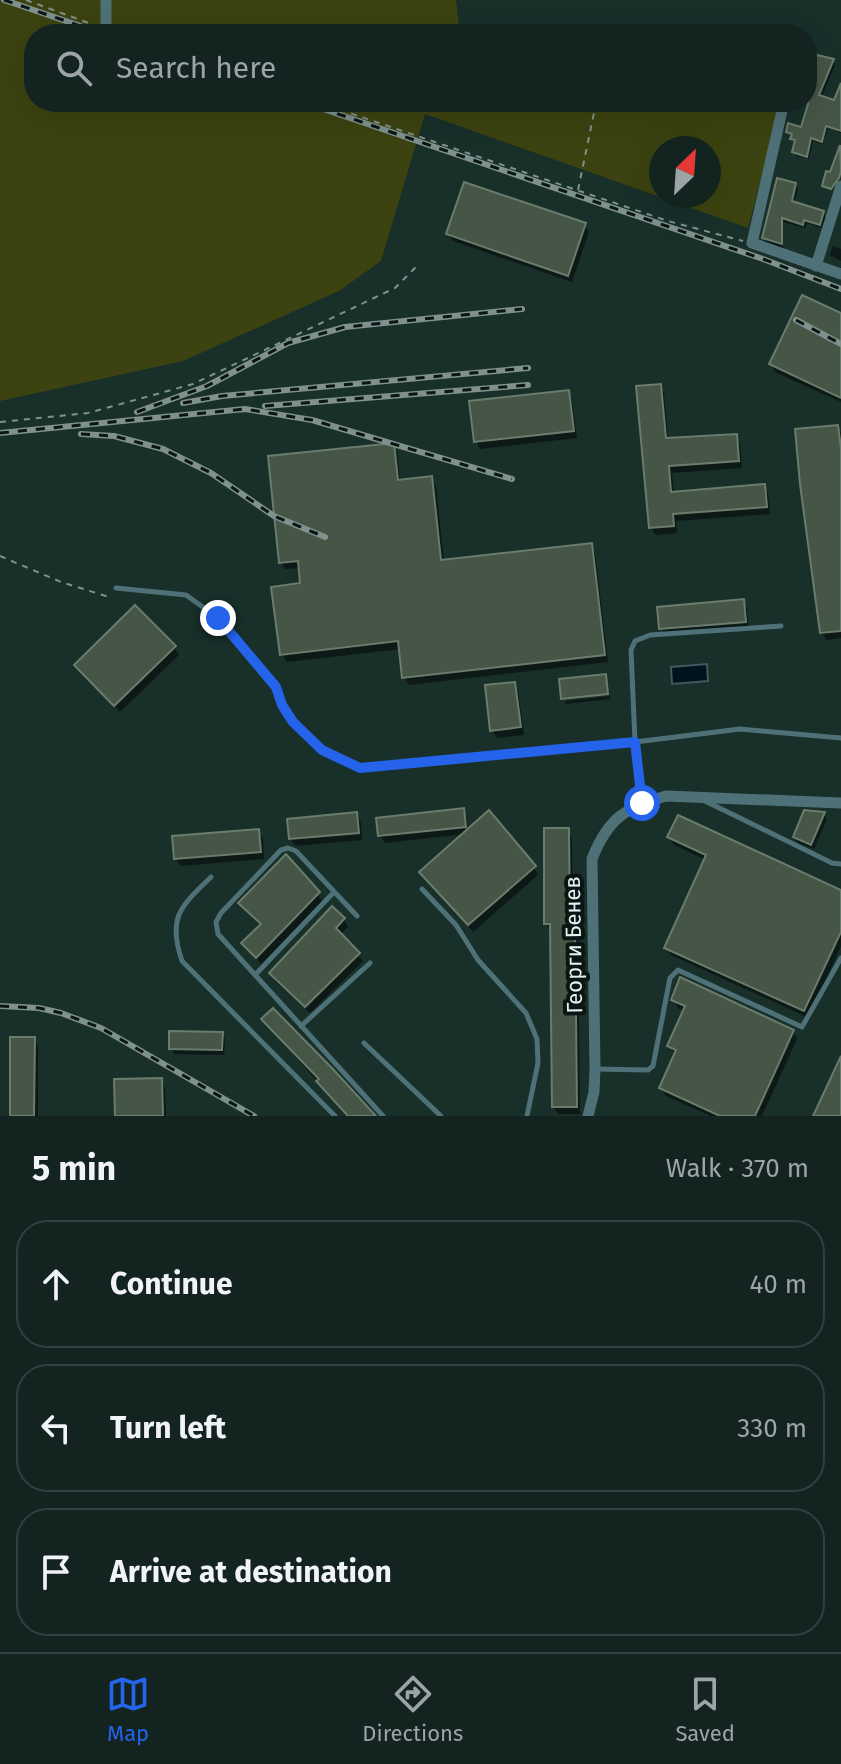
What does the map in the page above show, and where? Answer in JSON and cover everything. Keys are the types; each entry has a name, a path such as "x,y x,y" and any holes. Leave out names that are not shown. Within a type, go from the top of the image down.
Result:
{"street":[{"path":"106,0 106,24"},
{"path":"782,112 752,243 841,274"},
{"path":"816,266 841,186"},
{"name":"Георги Бенев","path":"588,1116 595,1069 592,859 602,833 618,816 642,803 666,796 841,803"}],"lane":[{"path":"116,588 186,595 218,618 276,687 282,705 293,722 322,750 360,768 740,729 841,738"},
{"path":"642,803 635,742 631,650 635,641 650,635 781,626"},
{"path":"697,797 832,863 841,864"},
{"path":"357,916 296,851 288,848 281,850 216,922 218,934 383,1116"},
{"path":"211,877 177,915 175,940 182,961 335,1116"},
{"path":"422,889 456,925 478,960 526,1013 537,1039 538,1063 527,1116"},
{"path":"255,975 334,892"},
{"path":"595,1069 648,1070 653,1066 670,978 678,970 802,1027 841,958"},
{"path":"301,1026 370,963"},
{"path":"364,1043 441,1116"}],"path":[{"path":"26,0 90,24"},
{"path":"346,112 668,221 752,243"},
{"path":"578,191 594,112"},
{"path":"0,422 88,413 193,384 395,288 418,265"},
{"path":"0,556 61,582 109,597 116,588"}],"green space":[{"path":"0,0 456,0 459,24 24,24 24,112 778,112 748,228 691,208 721,208 721,136 649,136 649,193 425,114 381,261 339,291 183,361 0,401"}],"water":[{"path":"707,664 708,681 672,684 671,667"}],"building":[{"path":"817,55 834,59 819,95 834,100 841,83 841,131 826,126 822,142 811,138 807,157 792,152 795,140 790,139 792,134 786,132 788,123 801,127 806,112 817,112"},
{"path":"840,145 841,171 831,189 822,186"},
{"path":"777,178 796,183 792,201 824,211 820,225 804,220 803,225 782,218 782,244 762,238"},
{"path":"464,182 586,223 568,276 446,234"},
{"path":"802,295 841,313 841,398 769,364"},
{"path":"661,384 666,438 737,434 739,461 669,466 671,492 765,484 767,507 673,514 674,526 649,528 636,386"},
{"path":"569,390 574,431 474,442 469,401"},
{"path":"838,425 841,448 841,631 820,633 795,429"},
{"path":"394,443 398,480 432,476 441,560 592,543 605,655 402,678 398,641 280,655 271,587 300,583 298,561 279,563 268,456"},
{"path":"744,599 746,622 659,629 657,607"},
{"path":"135,605 176,646 114,706 74,665"},
{"path":"606,674 608,694 561,699 559,679"},
{"path":"515,682 521,727 490,731 485,685"},
{"path":"464,808 466,827 378,836 376,818"},
{"path":"489,810 536,866 468,925 419,872"},
{"path":"804,810 825,812 811,845 793,837"},
{"path":"357,812 359,833 289,839 287,819"},
{"path":"678,815 841,890 841,932 804,1011 664,948 706,855 667,837"},
{"path":"544,828 569,828 570,919 575,919 577,1107 552,1107 550,924 544,924"},
{"path":"259,829 261,852 174,859 172,836"},
{"path":"286,854 320,892 256,958 241,943 261,924 238,903"},
{"path":"332,906 345,918 336,928 360,953 305,1007 269,973"},
{"path":"680,977 794,1030 755,1116 720,1116 659,1088 676,1050 667,1046 685,1006 671,1000"},
{"path":"273,1008 376,1116 348,1116 316,1081 319,1079 261,1019"},
{"path":"169,1031 223,1032 222,1050 169,1049"},
{"path":"10,1037 35,1037 34,1116 10,1116"},
{"path":"841,1056 841,1116 813,1116"},
{"path":"162,1078 163,1116 115,1116 114,1079"}],"railway":[{"path":"4,0 75,24"},
{"path":"332,112 763,259 841,289"},
{"path":"137,412 207,386 288,343 345,327 522,309"},
{"path":"796,320 841,344"},
{"path":"183,403 222,396 528,368"},
{"path":"265,406 528,385"},
{"path":"0,433 245,409 312,420 512,479"},
{"path":"81,434 114,436 163,449 211,473 274,516 325,537"},
{"path":"0,1006 39,1008 101,1028 254,1116"}],"route":[{"path":"218,618 276,687 282,705 293,722 322,750 360,768 635,742 642,803"}]}
